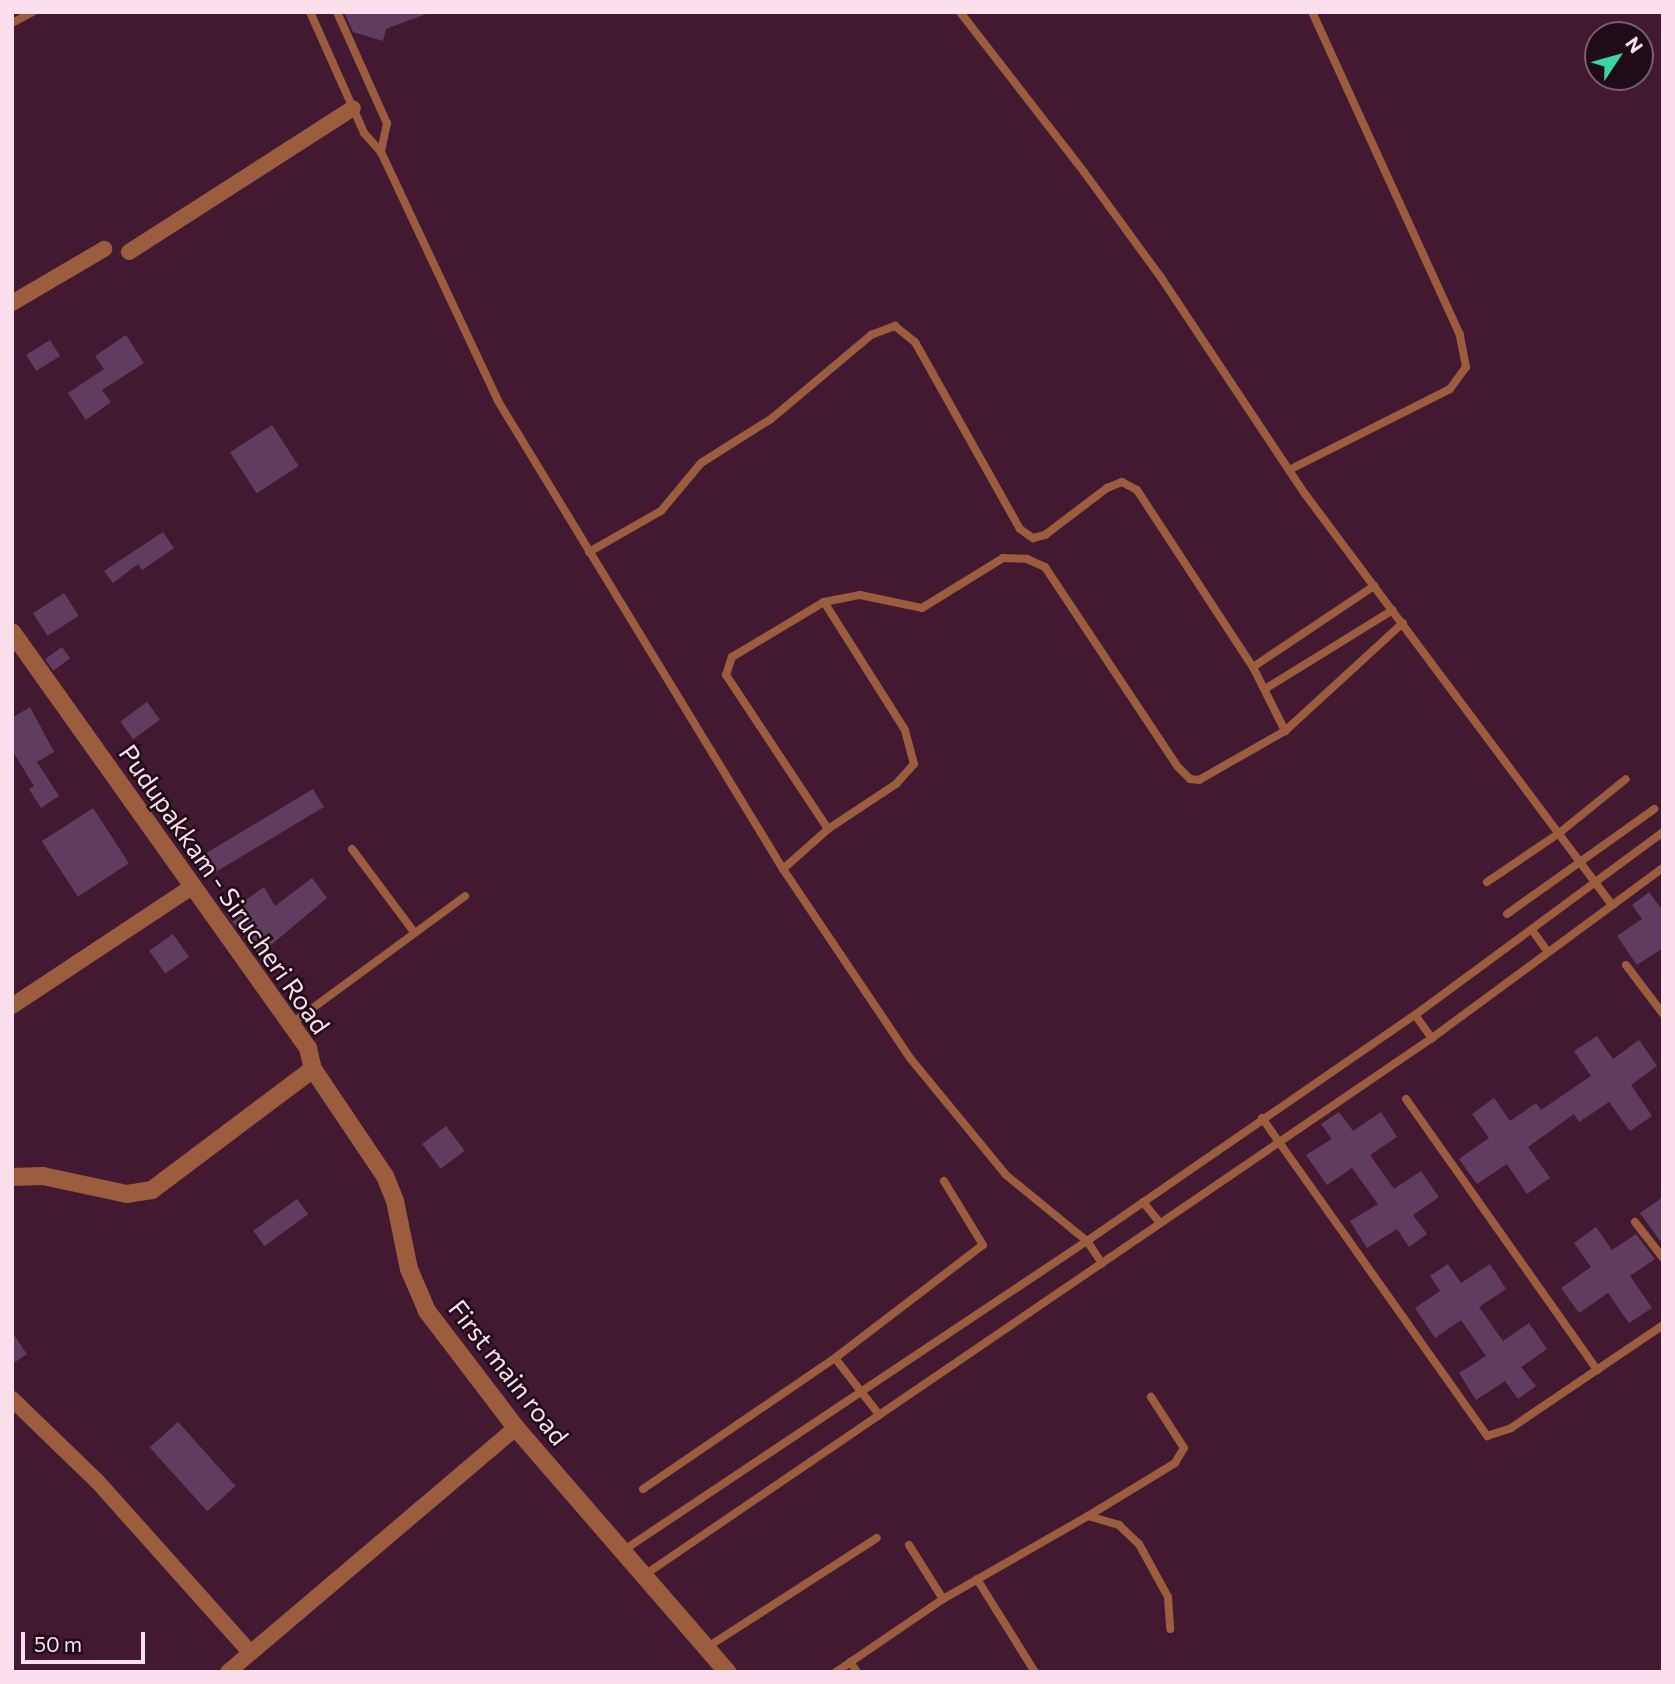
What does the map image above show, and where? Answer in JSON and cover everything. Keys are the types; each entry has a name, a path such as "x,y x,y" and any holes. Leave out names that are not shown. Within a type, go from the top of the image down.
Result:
{"street":[{"path":"129,252 353,108"},
{"path":"12,303 104,249"},
{"name":"Pudupakkam - Sirucheri Road","path":"12,632 308,1048 313,1069 152,1190 127,1194 43,1176 12,1177"},
{"path":"12,1006 191,887"},
{"name":"First main road","path":"313,1069 385,1176 395,1201 409,1269 427,1311 516,1428 727,1672"},
{"path":"14,1403 97,1481 250,1652"},
{"path":"228,1672 516,1428"}],"lane":[{"path":"12,23 33,12"},
{"path":"310,12 364,133 381,152 498,401 783,869 910,1058 1006,1175 1087,1241 1102,1263"},
{"path":"338,12 387,123 381,152"},
{"path":"960,12 1013,75 1162,279 1289,470 1612,905"},
{"path":"1289,470 1450,389 1466,367 1467,354 1312,12"},
{"path":"589,551 650,519 701,463 771,419 871,335 895,326 915,342 1020,530 1033,538 1045,535 1107,488 1130,484 1253,667 1285,731"},
{"path":"828,829 726,676 733,657 824,602 879,596 922,608 1003,558 1027,559 1045,567 1184,775 1199,780 1285,731 1403,623"},
{"path":"1253,667 1374,586"},
{"path":"783,869 828,829 896,784 914,764 905,730 824,602"},
{"path":"1265,689 1393,610"},
{"path":"1487,881 1558,834 1626,779"},
{"path":"1507,914 1654,809"},
{"path":"624,1550 1087,1241 1415,1015 1663,832"},
{"path":"352,849 414,932"},
{"path":"643,1576 877,1412 1102,1263 1432,1038 1663,868"},
{"path":"291,1024 465,896"},
{"path":"1532,930 1548,953"},
{"path":"1626,965 1663,1014"},
{"path":"1415,1015 1432,1038"},
{"path":"1406,1099 1597,1370"},
{"path":"1262,1118 1487,1436 1511,1428 1663,1325"},
{"path":"643,1489 835,1358 983,1245 944,1181"},
{"path":"1143,1202 1160,1223"},
{"path":"1635,1222 1663,1258"},
{"path":"835,1358 877,1412"},
{"path":"836,1672 943,1599 1175,1463 1184,1448 1151,1397"},
{"path":"1088,1516 1119,1525 1139,1544 1168,1597 1170,1629"},
{"path":"706,1648 877,1538"},
{"path":"909,1545 943,1599"},
{"path":"977,1579 1035,1672"},
{"path":"850,1662 857,1672"}],"building":[{"path":"344,12 426,14 386,29 383,41 353,32"},
{"path":"126,335 144,363 102,390 111,402 86,420 68,393 104,369 95,356"},
{"path":"50,340 60,356 36,371 26,355"},
{"path":"272,425 299,466 257,493 230,452"},
{"path":"163,532 174,548 142,570 138,564 113,583 104,571"},
{"path":"64,593 79,616 48,636 33,613"},
{"path":"62,647 70,658 53,671 45,659"},
{"path":"147,702 160,720 133,739 120,721"},
{"path":"30,707 54,752 37,762 59,796 41,808 29,789 34,786 12,750 12,718"},
{"path":"313,789 324,807 206,878 196,860"},
{"path":"93,808 129,863 78,897 42,841"},
{"path":"312,878 327,898 259,955 226,914 264,887 275,906"},
{"path":"1649,892 1663,911 1663,948 1637,965 1617,936 1642,919 1632,905"},
{"path":"173,934 189,957 165,974 149,951"},
{"path":"1597,1036 1613,1059 1639,1040 1657,1066 1631,1085 1652,1116 1630,1131 1609,1102 1579,1122 1574,1114 1528,1147 1550,1178 1527,1194 1507,1164 1477,1184 1459,1159 1489,1138 1472,1114 1494,1098 1510,1121 1536,1103 1541,1110 1591,1076 1574,1051"},
{"path":"1339,1112 1353,1131 1381,1112 1397,1137 1370,1155 1394,1189 1421,1171 1439,1197 1413,1215 1427,1234 1409,1247 1397,1229 1367,1248 1350,1221 1378,1204 1352,1168 1327,1185 1306,1155 1332,1139 1321,1124"},
{"path":"446,1126 465,1151 441,1169 422,1144"},
{"path":"1663,1197 1663,1245 1640,1213"},
{"path":"297,1199 308,1214 264,1246 253,1231"},
{"path":"1596,1227 1612,1250 1636,1234 1655,1259 1630,1276 1652,1308 1629,1323 1608,1293 1579,1313 1561,1288 1591,1267 1574,1243"},
{"path":"1448,1264 1461,1283 1490,1264 1506,1289 1479,1307 1503,1341 1529,1323 1547,1349 1521,1367 1536,1386 1518,1399 1505,1381 1476,1400 1459,1373 1486,1356 1461,1320 1435,1338 1415,1308 1440,1291 1430,1276"},
{"path":"12,1332 27,1354 12,1364"},
{"path":"178,1422 236,1486 207,1511 150,1447"}]}
